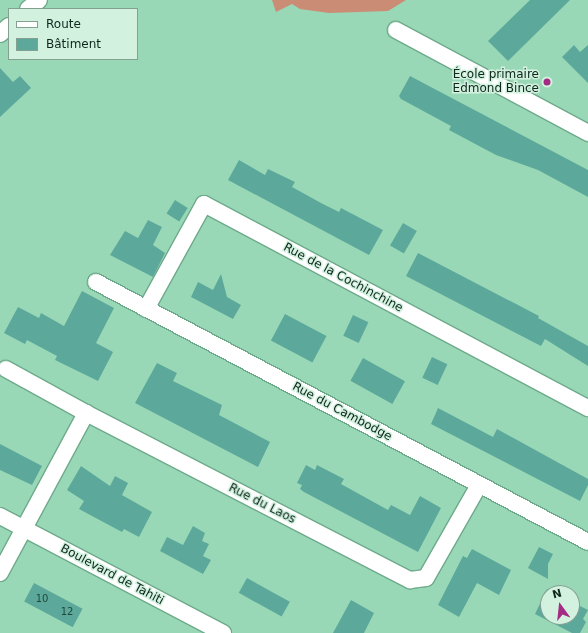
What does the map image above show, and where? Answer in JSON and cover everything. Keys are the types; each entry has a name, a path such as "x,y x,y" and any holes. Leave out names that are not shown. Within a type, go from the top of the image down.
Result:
{"street":[{"path":"29,8 39,0"},
{"path":"0,34 8,27"},
{"path":"396,30 588,133"},
{"name":"Rue de la Cochinchine","path":"146,309 204,204 588,408"},
{"name":"Rue du Cambodge","path":"96,282 588,542"},
{"name":"Rue du Laos","path":"6,369 410,580 426,578 479,484"},
{"path":"0,573 86,412"},
{"name":"Boulevard de Tahiti","path":"0,516 223,633"}],"shaded area":[{"path":"272,0 406,0 388,11 329,13 300,9 292,4 276,12"}],"building":[{"path":"530,0 570,0 508,61 488,41"},
{"path":"574,45 580,52 588,45 588,83 562,57"},
{"path":"0,68 13,82 20,76 31,88 0,117"},
{"path":"410,76 588,170 588,197 538,170 496,155 449,130 451,126 401,99 399,96"},
{"path":"239,160 265,175 268,169 295,182 292,187 321,203 339,212 341,208 383,230 369,255 228,180"},
{"path":"175,200 188,208 179,222 167,214"},
{"path":"148,220 162,227 153,245 165,253 153,277 110,255 125,231 138,238"},
{"path":"403,223 417,231 404,254 390,246"},
{"path":"418,253 539,316 538,318 588,346 588,366 545,339 541,346 406,276"},
{"path":"221,274 227,297 241,305 233,319 191,297 198,282 213,290"},
{"path":"82,291 114,308 96,343 113,352 98,381 55,360 57,356 27,340 25,344 4,333 18,307 39,318 41,313 64,326"},
{"path":"285,314 326,336 312,363 271,340"},
{"path":"353,315 368,322 359,343 343,336"},
{"path":"432,357 447,364 438,385 422,378"},
{"path":"363,358 405,381 392,404 350,381"},
{"path":"157,363 177,373 173,381 222,405 219,415 270,442 258,467 135,403"},
{"path":"438,408 493,437 497,429 588,479 588,485 580,501 431,424"},
{"path":"0,444 42,466 32,485 0,470"},
{"path":"306,465 315,470 317,465 344,479 341,484 388,510 391,505 410,515 420,496 441,508 418,552 300,489 302,485 297,483"},
{"path":"81,466 110,486 115,476 128,483 122,495 152,512 139,537 124,529 122,532 79,509 84,501 67,490"},
{"path":"193,526 205,533 202,541 209,544 203,556 211,560 203,574 160,551 167,537 183,545"},
{"path":"539,547 553,554 548,564 548,579 528,568"},
{"path":"472,549 511,570 499,595 477,583 459,617 438,605 463,556 467,558"},
{"path":"247,578 290,602 282,617 239,593"},
{"path":"34,583 83,609 73,627 24,602"},
{"path":"351,600 374,613 364,633 333,633"},
{"path":"540,604 540,617 535,614"},
{"path":"580,606 588,610 583,619 586,622 580,633 572,633 556,625 580,625"}],"place":[{"name":"École primaire Edmond Bince","path":"547,82"}]}
